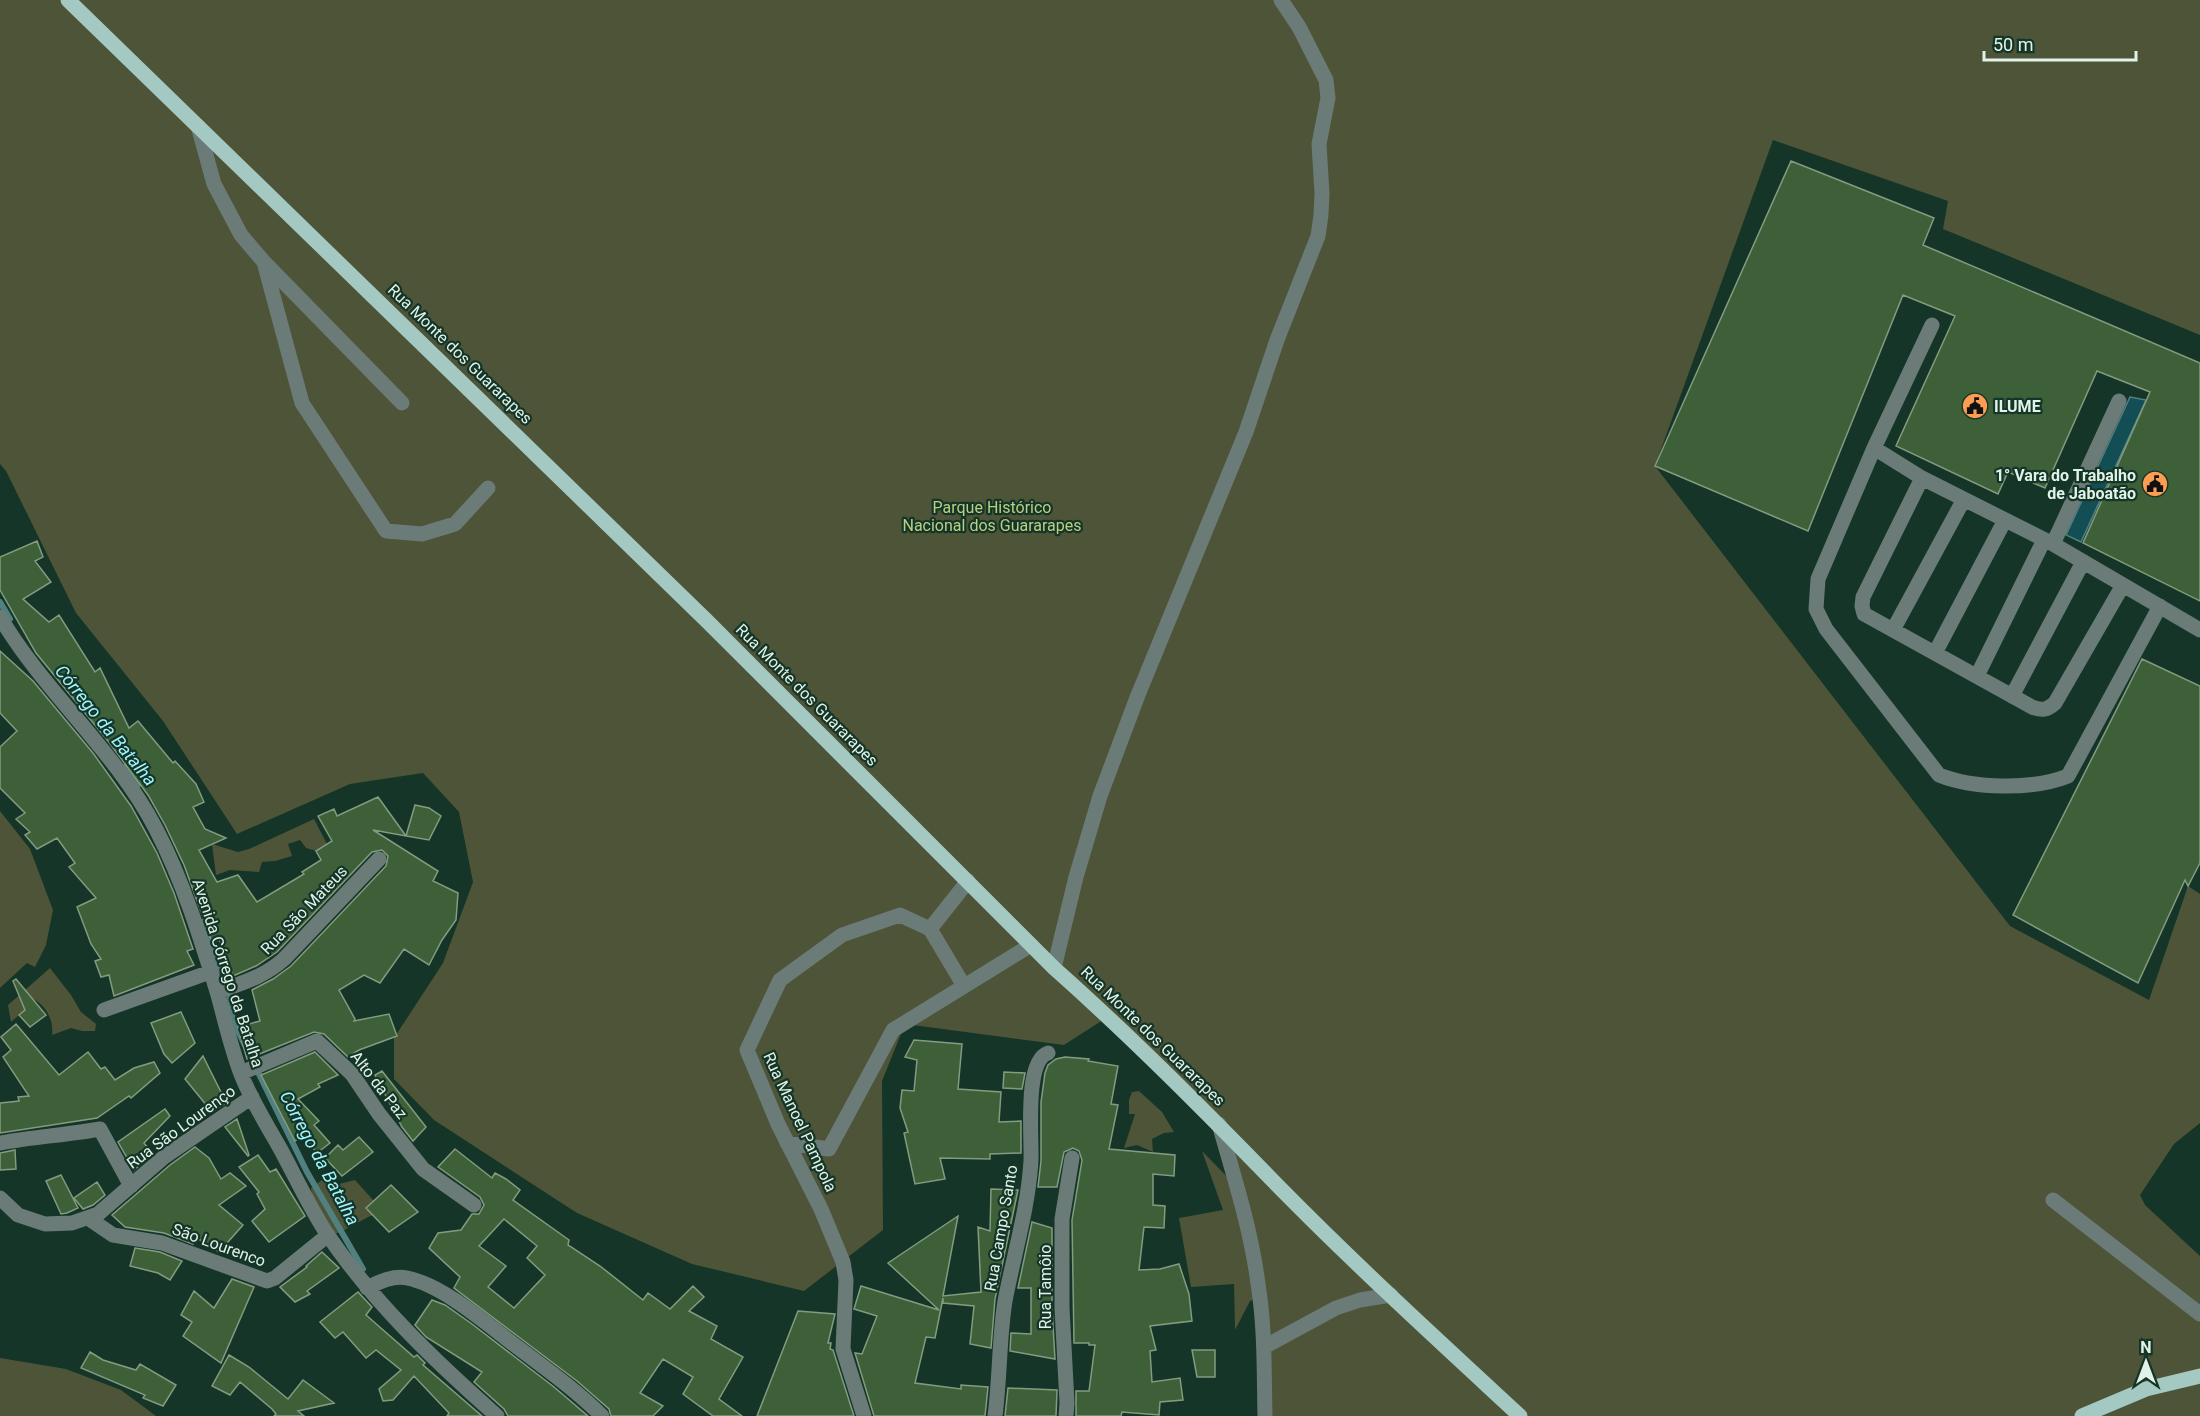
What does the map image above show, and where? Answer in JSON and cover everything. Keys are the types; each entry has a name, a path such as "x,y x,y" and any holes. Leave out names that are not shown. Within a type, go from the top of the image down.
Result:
{"main road":[{"name":"Rua Monte dos Guararapes","path":"68,0 698,613 1054,968 1104,1012 1219,1124 1283,1191 1520,1416"},
{"path":"2082,1416 2146,1389 2200,1376"}],"street":[{"path":"1054,968 1076,877 1100,796 1138,695 1246,432 1318,236 1322,193 1318,144 1328,98 1326,80 1299,27 1281,0"},
{"path":"198,126 214,184 241,235 264,262 402,403"},
{"path":"264,262 302,403 386,531 422,534 455,524 488,488"},
{"path":"1932,326 1874,448 1818,579 1816,609 1833,637 1938,776 1954,782 2002,786 2033,784 2068,776 2160,606"},
{"path":"1977,676 2049,542 2119,401"},
{"path":"1874,448 1922,478 2049,542 2200,630"},
{"path":"1922,478 1863,597 1864,614 2012,696 2040,710 2049,708 2055,703 2123,585"},
{"path":"1893,630 1964,499"},
{"path":"1935,653 2005,520"},
{"path":"2012,696 2083,562"},
{"name":"Avenida Córrego da Batalha","path":"0,616 34,668 133,789 156,830 181,887 217,992 241,1073 328,1235 367,1288 443,1368 497,1416"},
{"name":"Rua São Mateus","path":"217,992 258,978 272,970 379,859"},
{"path":"964,986 930,929 968,881"},
{"name":"Rua Manoel Pampola","path":"864,1416 843,1349 846,1280 843,1262 821,1209 787,1143 747,1050 780,980 843,935 900,915 930,929"},
{"path":"787,1143 829,1149 893,1030 1031,945"},
{"path":"104,1010 210,972"},
{"name":"Alto da Paz","path":"241,1073 317,1041 352,1074 379,1114 423,1169 474,1205"},
{"name":"Rua Campo Santo","path":"995,1416 1005,1303 1028,1196 1031,1161 1031,1090 1037,1063 1041,1056 1048,1053"},
{"name":"Rua São Lourenço","path":"0,1198 18,1215 45,1224 72,1223 98,1214 164,1157 252,1097"},
{"path":"1219,1124 1246,1216 1259,1286 1264,1347 1265,1416"},
{"name":"Rua São Lourenço","path":"0,1143 100,1129 131,1186"},
{"name":"Rua Tamôio","path":"1066,1416 1068,1403 1062,1308 1062,1219 1071,1158"},
{"path":"2053,1200 2200,1314"},
{"name":"São Lourenco","path":"88,1218 113,1235 162,1243 267,1281 275,1278 328,1235"},
{"path":"367,1288 382,1280 406,1277 430,1287 466,1308 602,1416"},
{"path":"1264,1347 1336,1308 1360,1300 1391,1295"}],"green space":[{"name":"Parque Histórico Nacional dos Guararapes","path":"0,0 2200,0 2200,335 1943,229 1948,201 1773,140 1655,466 2010,926 2149,1000 2188,886 2200,894 2200,1123 2174,1144 2140,1195 2145,1205 2200,1256 2200,1416 1260,1416 1255,1299 1250,1301 1235,1330 1234,1284 1191,1287 1179,1218 1223,1210 1202,1151 1238,1188 1219,1124 1106,1018 1064,1045 905,1024 882,1081 883,1230 804,1291 692,1264 577,1213 434,1120 394,1079 394,1038 443,963 473,882 459,812 423,773 350,784 237,834 163,721 76,613 6,471 0,464"},
{"path":"0,811 30,849 53,910 46,945 35,967 27,963 0,988"},
{"path":"314,819 327,844 316,851 306,848 300,840 288,844 292,856 262,862 259,872 230,870 216,875 212,844 238,852"},
{"path":"50,968 81,1012 96,1024 95,1031 71,1028 52,1035 52,1024 48,1014 42,1005 33,999 23,1005 25,1010 11,1022 8,1005"},
{"path":"1139,1091 1162,1112 1174,1132 1164,1133 1152,1139 1153,1152 1137,1145 1124,1148 1135,1114 1129,1114 1129,1100 1132,1092"},
{"path":"329,1175 339,1184 355,1180 374,1201 373,1215 335,1234 312,1197 311,1188"},
{"path":"0,1358 66,1369 121,1390 156,1416 0,1416"}],"water":[{"path":"2130,397 2146,400 2081,542 2066,535"}],"building":[{"path":"1791,161 1934,218 1923,245 2200,363 2200,601 2083,543 2150,392 2097,371 2045,488 2008,472 1998,494 1896,446 1955,316 1903,295 1808,531 1655,466"},
{"path":"37,541 43,557 35,561 51,582 23,599 49,622 59,615 95,672 100,668 129,728 138,721 173,763 175,761 196,784 204,802 193,807 205,829 226,838 199,850 217,882 238,875 257,902 304,874 302,872 321,860 316,851 332,841 318,816 334,809 337,816 378,797 406,836 373,830 438,871 433,881 458,893 456,920 429,965 404,949 380,983 364,975 339,990 354,1021 389,1014 397,1036 359,1050 348,1057 324,1034 314,1032 247,1059 238,1027 260,1021 252,990 291,966 386,866 388,856 382,850 372,852 277,952 256,966 233,976 219,940 212,942 184,865 148,795 108,741 36,653 0,590 0,557"},
{"path":"0,651 33,681 93,753 131,806 157,853 174,893 193,949 187,951 194,965 114,996 109,975 101,977 95,961 101,959 91,944 77,907 96,898 69,867 75,863 57,838 37,849 25,835 30,832 16,819 25,813 0,788 0,747 17,731 0,713"},
{"path":"2142,659 2200,686 2200,863 2188,886 2185,880 2138,983 2013,915"},
{"path":"415,805 429,808 441,816 429,840 406,836"},
{"path":"16,979 46,1015 30,1027 19,1015 25,1010 13,981"},
{"path":"181,1012 195,1043 172,1063 164,1054 151,1023"},
{"path":"16,1024 59,1075 88,1052 101,1069 105,1067 115,1080 134,1068 154,1062 160,1073 131,1098 129,1096 97,1118 0,1133 0,1103 19,1101 18,1097 29,1096 3,1057 11,1050 1,1037"},
{"path":"914,1040 962,1044 958,1089 1001,1092 999,1122 1021,1121 1021,1153 990,1154 990,1159 940,1158 945,1179 915,1184 904,1133 908,1132 900,1108 902,1090 914,1091 917,1060 905,1057"},
{"path":"315,1052 338,1075 318,1084 320,1087 298,1099 319,1121 314,1125 330,1143 317,1153 303,1136 295,1141 261,1075"},
{"path":"203,1056 222,1094 224,1093 229,1101 212,1112 185,1079"},
{"path":"1065,1057 1089,1059 1088,1061 1118,1066 1111,1104 1118,1105 1109,1149 1175,1155 1174,1176 1153,1174 1153,1205 1165,1206 1164,1228 1144,1227 1139,1270 1160,1269 1179,1264 1189,1294 1192,1321 1150,1326 1156,1350 1150,1351 1152,1382 1180,1378 1183,1400 1160,1402 1159,1415 1122,1412 1121,1416 1076,1416 1076,1391 1089,1391 1095,1345 1074,1343 1072,1220 1082,1160 1079,1151 1073,1148 1064,1152 1057,1187 1038,1187 1041,1161 1041,1102 1045,1073 1048,1065 1056,1059"},
{"path":"382,1071 426,1127 413,1141 402,1127 375,1075"},
{"path":"1004,1072 1025,1073 1022,1089 1003,1088"},
{"path":"165,1109 170,1116 144,1143 153,1154 134,1170 118,1142"},
{"path":"237,1119 249,1155 248,1156 225,1127"},
{"path":"359,1137 373,1152 342,1176 325,1158 338,1145 343,1150"},
{"path":"195,1147 209,1158 221,1179 230,1173 246,1186 219,1205 243,1225 219,1252 197,1238 193,1244 164,1233 125,1227 112,1215 170,1165"},
{"path":"455,1149 492,1178 495,1173 506,1179 520,1190 513,1200 569,1240 568,1245 600,1266 643,1300 648,1293 670,1309 693,1286 704,1297 689,1311 717,1326 711,1339 743,1357 719,1399 742,1416 713,1416 683,1394 693,1377 663,1359 640,1393 663,1406 653,1416 611,1416 609,1409 577,1381 454,1288 460,1277 429,1248 438,1233 461,1230 472,1214 479,1214 484,1205 480,1197 438,1167","holes":["504,1219 537,1246 527,1258 545,1275 514,1308 488,1287 506,1266 479,1246"]},
{"path":"15,1150 16,1169 0,1170 0,1153"},
{"path":"258,1155 270,1172 276,1169 305,1216 269,1242 252,1221 265,1209 257,1194 259,1192 239,1167"},
{"path":"61,1175 78,1208 61,1214 46,1181"},
{"path":"97,1182 105,1195 93,1205 83,1209 74,1198"},
{"path":"391,1185 418,1212 389,1232 366,1208"},
{"path":"991,1189 1018,1190 995,1299 991,1348 970,1344 974,1306 943,1303 943,1298 935,1338 926,1337 915,1383 961,1389 961,1385 988,1387 985,1416 874,1416 855,1353 862,1354 877,1316 854,1309 861,1286 939,1310 888,1263 958,1216 943,1296 981,1292 978,1227 990,1231"},
{"path":"1032,1222 1052,1228 1052,1308 1055,1359 1010,1351 1011,1333 1031,1334 1031,1288 1018,1288"},
{"path":"135,1248 160,1252 182,1261 170,1280 158,1273 130,1266"},
{"path":"322,1252 339,1268 307,1291 310,1294 295,1302 280,1287 307,1267"},
{"path":"232,1279 254,1287 221,1363 183,1336 192,1322 181,1315 194,1291 214,1308"},
{"path":"358,1292 372,1307 366,1315 414,1357 417,1355 425,1363 423,1365 482,1416 447,1416 449,1413 414,1376 393,1400 383,1401 379,1389 401,1370 376,1350 366,1358 343,1332 335,1338 320,1322"},
{"path":"432,1300 445,1305 472,1324 588,1416 508,1416 504,1409 474,1382 482,1372 426,1337 415,1325"},
{"path":"798,1311 835,1314 828,1343 831,1343 830,1349 833,1350 854,1416 757,1416"},
{"path":"1192,1350 1215,1350 1215,1377 1197,1377"},
{"path":"90,1352 103,1360 136,1370 140,1364 176,1385 163,1406 143,1398 145,1395 81,1368"},
{"path":"229,1355 249,1367 288,1399 303,1380 334,1403 298,1411 304,1416 274,1416 276,1414 272,1409 240,1382 230,1395 212,1386"},
{"path":"1008,1388 1057,1390 1056,1416 1005,1416"}],"waterway":[{"name":"Córrego da Batalha","path":"0,602 10,619"},
{"name":"Córrego da Batalha","path":"125,767 138,785"},
{"name":"Córrego da Batalha","path":"202,922 221,971"},
{"name":"Córrego da Batalha","path":"229,994 233,1021 307,1172 363,1269"}],"place":[{"name":"ILUME","path":"1975,406"},
{"name":"1° Vara do Trabalho de Jaboatão","path":"2155,484"}]}
